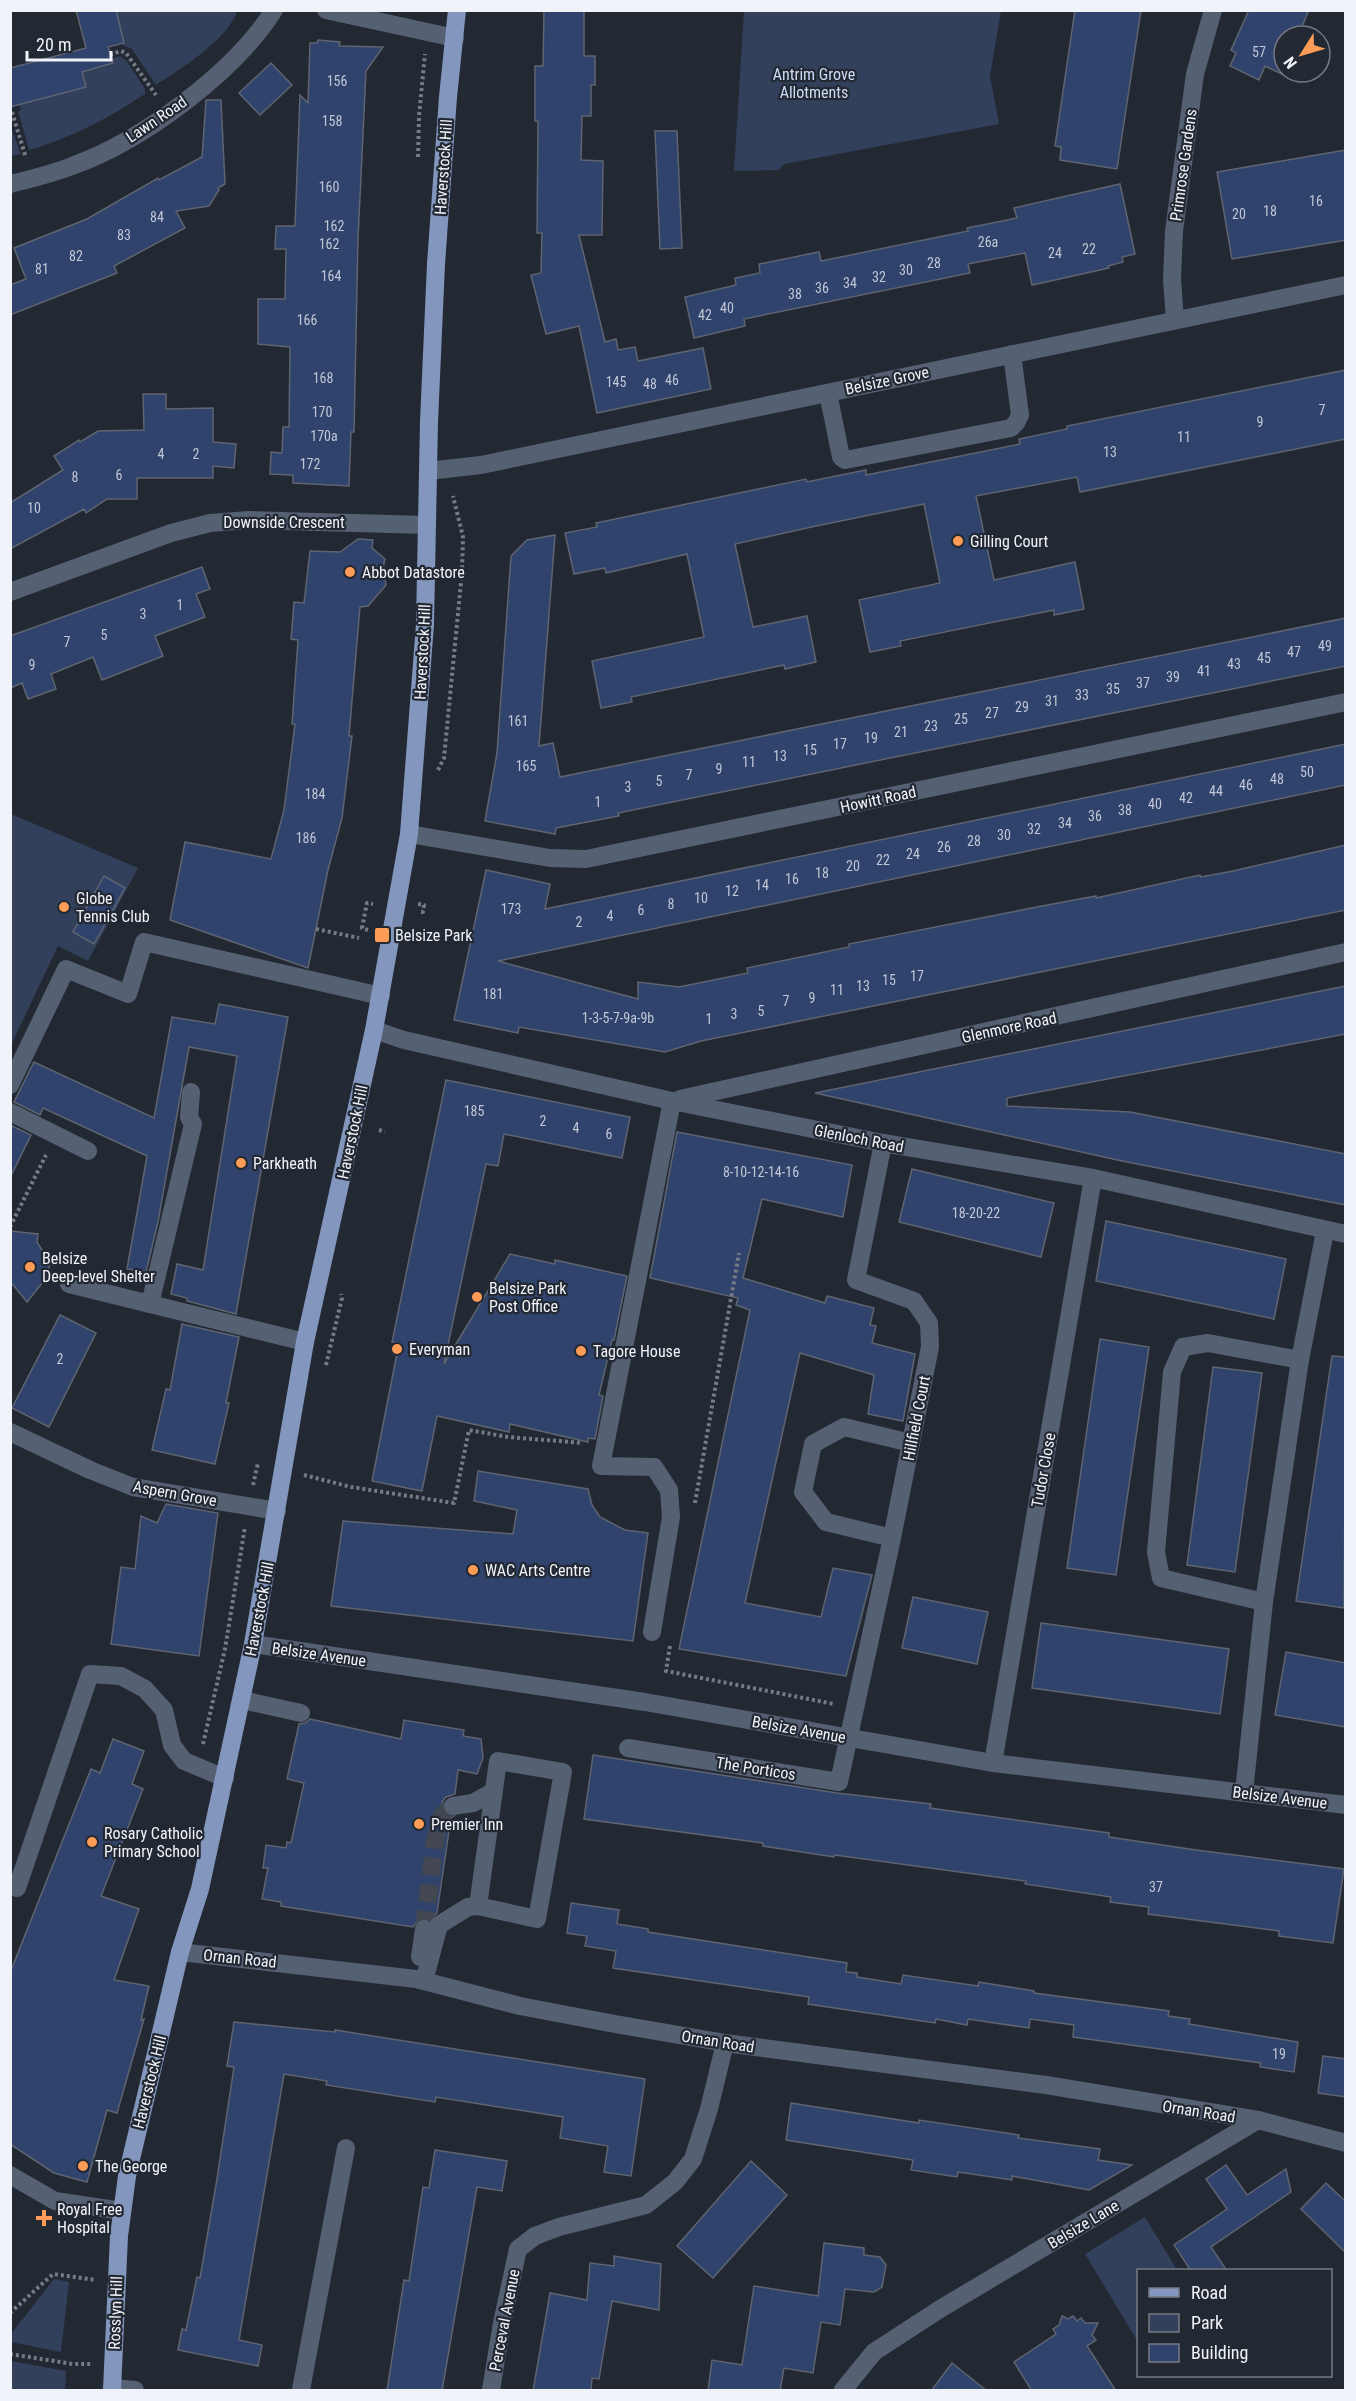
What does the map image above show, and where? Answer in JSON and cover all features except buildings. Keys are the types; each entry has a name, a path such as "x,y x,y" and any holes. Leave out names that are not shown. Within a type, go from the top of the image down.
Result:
{"main road":[{"name":"Haverstock Hill","path":"119,2236 127,2176 180,1952 200,1889 242,1700 305,1342 381,996 409,834 425,624 426,525 436,264 448,97 457,10"},
{"name":"Rosslyn Hill","path":"112,2389 119,2236"}],"street":[{"name":"Lawn Road","path":"10,184 75,166 126,140 168,113 213,79 265,25 274,10"},
{"path":"326,10 455,38"},
{"name":"Primrose Gardens","path":"1175,320 1172,279 1174,231 1195,74 1213,11"},
{"name":"Belsize Grove","path":"428,471 481,465 1346,285"},
{"path":"828,393 841,457 845,460 1011,428 1020,416 1012,354"},
{"name":"Downside Crescent","path":"10,592 171,533 210,523 249,520 426,525"},
{"name":"Howitt Road","path":"409,834 550,858 586,859 1346,702"},
{"path":"10,1085 66,969 128,994 144,942 381,996"},
{"name":"Glenmore Road","path":"672,1101 1346,952"},
{"name":"Glenloch Road","path":"374,1030 404,1040 672,1101 883,1143 1093,1178 1346,1234"},
{"path":"150,1304 193,1124 189,1117 191,1092"},
{"path":"652,1632 671,1517 669,1490 654,1467 601,1466 672,1101"},
{"path":"10,1112 88,1150"},
{"name":"Hillfield Court","path":"849,1737 930,1347 929,1323 914,1300 856,1280 883,1143"},
{"name":"Tudor Close","path":"993,1763 1093,1178"},
{"path":"1244,1792 1264,1602 1300,1360 1325,1231"},
{"path":"69,1284 305,1342"},
{"path":"1264,1602 1161,1578 1156,1552 1172,1372 1184,1347 1208,1343 1300,1360"},
{"path":"892,1538 826,1522 803,1492 813,1444 844,1427 911,1443"},
{"name":"Aspern Grove","path":"10,1432 90,1470 134,1487 277,1511"},
{"name":"Belsize Avenue","path":"253,1644 645,1702 993,1763 1346,1805"},
{"path":"17,1888 90,1674 121,1676 145,1689 164,1710 172,1745 184,1761 225,1778"},
{"path":"242,1700 301,1713"},
{"name":"The Porticos","path":"628,1748 839,1782 849,1737"},
{"path":"420,1980 439,1925 468,1907 477,1906 537,1919 562,1772 498,1761 477,1906"},
{"path":"453,1806 473,1803 493,1792"},
{"path":"420,1980 424,1929"},
{"name":"Ornan Road","path":"180,1952 420,1980 520,2006 725,2043 1046,2085 1258,2120"},
{"name":"Perceval Avenue","path":"491,2391 502,2323 518,2249 535,2236 559,2227 646,2205 675,2182 693,2159 709,2109 725,2043"},
{"path":"1258,2120 1346,2143"},
{"name":"Belsize Lane","path":"843,2391 874,2352 940,2309 1258,2120"},
{"path":"301,2391 346,2148"},
{"path":"10,2175 55,2201 122,2211"},
{"path":"112,2389 135,2391"}],"path":[{"path":"110,54 121,51 126,53 168,113"},
{"path":"12,112 32,179"},
{"path":"367,929 362,928 366,911 368,903 373,904"},
{"path":"423,912 424,905"},
{"path":"366,911 372,912"},
{"path":"316,929 359,938"},
{"path":"379,1130 385,1132"},
{"path":"10,1227 56,1135"},
{"path":"694,1509 739,1253"},
{"path":"303,1474 351,1487 454,1503 469,1430 508,1437 605,1444"},
{"name":"Haverstock Hill","path":"198,1766 225,1649 249,1506"},
{"path":"672,1636 666,1671 855,1708"},
{"path":"10,2313 53,2274 96,2280"},
{"path":"10,2354 73,2364 113,2365"}],"green space":[{"path":"235,10 236,15 230,25 212,45 156,85 132,49 122,45 124,43 116,11"},
{"name":"Antrim Grove Allotments","path":"744,11 1001,11 990,76 999,124 784,164 779,170 734,171"},
{"path":"120,56 126,60 145,89 145,94 89,127 29,150 18,111 21,110 20,105 85,87 82,72 112,63 111,59"},
{"path":"10,124 21,154 11,156 10,156"},
{"name":"Globe Tennis Club","path":"11,814 138,868 88,961 58,946 11,1045"},
{"path":"1145,2217 1176,2269 1137,2269 1137,2340 1085,2254"},
{"path":"54,2279 69,2282 61,2352 11,2342 11,2334"},
{"path":"10,2361 66,2371 65,2390 11,2390"}],"tunnel":[{"path":"424,1929 435,1841 442,1816 453,1806"}],"place":[{"name":"Gilling Court","path":"958,541"},
{"name":"Abbot Datastore","path":"350,572"},
{"name":"Globe Tennis Club","path":"64,907"},
{"name":"Belsize Park","path":"382,935"},
{"name":"Parkheath","path":"241,1163"},
{"name":"Belsize Deep-level Shelter","path":"30,1267"},
{"name":"Belsize Park Post Office","path":"477,1297"},
{"name":"Everyman","path":"397,1349"},
{"name":"Tagore House","path":"581,1351"},
{"name":"WAC Arts Centre","path":"473,1570"},
{"name":"Premier Inn","path":"419,1824"},
{"name":"Rosary Catholic Primary School","path":"92,1842"},
{"name":"The George","path":"83,2166"},
{"name":"Royal Free Hospital","path":"44,2218"}]}
